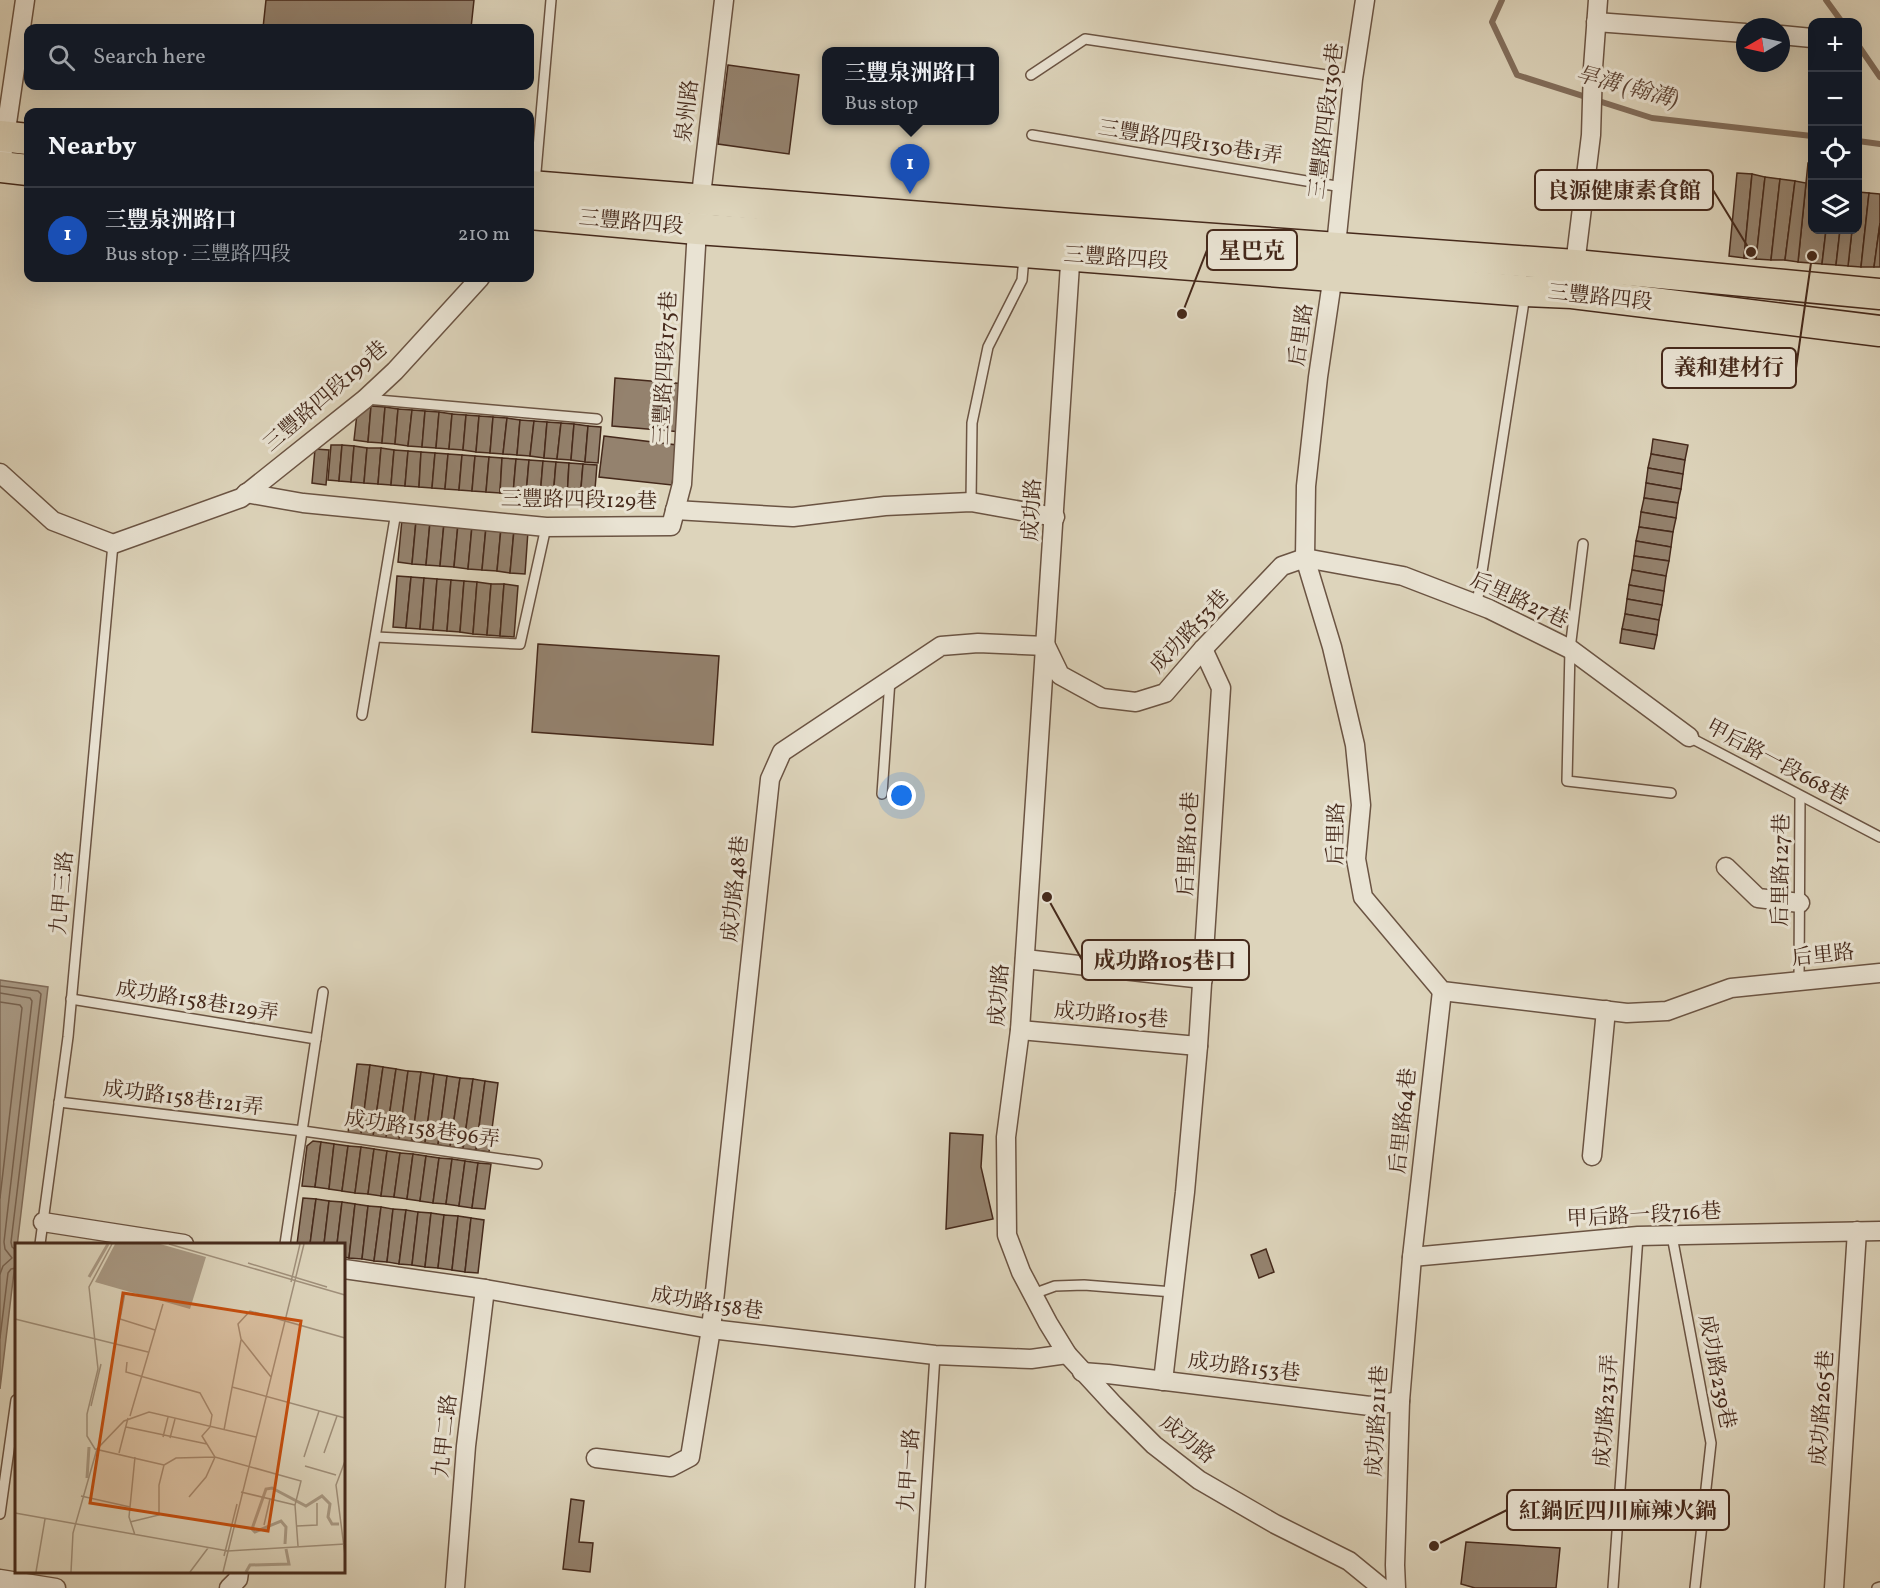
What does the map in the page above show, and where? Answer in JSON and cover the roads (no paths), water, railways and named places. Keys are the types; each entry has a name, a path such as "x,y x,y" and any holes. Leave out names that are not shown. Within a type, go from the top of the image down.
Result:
{"main road":[{"path":"0,168 24,170"},
{"name":"三豐路四段","path":"534,205 700,199 1073,242 1573,279 1880,294"},
{"name":"三豐路四段","path":"534,205 697,229 1024,252 1073,242"},
{"name":"三豐路四段","path":"1334,262 1526,291 1573,279 1880,331"}],"street":[{"path":"0,168 11,137 25,0"},
{"name":"泉州路","path":"697,229 724,0"},
{"name":"三豐路四段130巷","path":"1334,262 1353,79 1365,0"},
{"path":"1573,279 1591,135 1598,0"},
{"path":"1596,22 1736,32"},
{"path":"1790,36 1808,38"},
{"name":"三豐路四段175巷","path":"675,510 682,484 697,229"},
{"name":"成功路","path":"1073,242 1020,1030 1006,1137 1007,1235 1021,1272 1067,1354 1154,1445 1199,1480 1275,1524 1349,1561 1382,1588"},
{"name":"后里路","path":"1334,262 1306,486 1305,558 1332,647 1355,745 1361,806 1356,860 1363,897 1442,991 1627,1013 1666,1011 1731,988 1880,973"},
{"name":"三豐路四段199巷","path":"113,544 241,498 365,399 395,371 476,282"},
{"path":"0,473 53,521 113,544"},
{"name":"三豐路四段129巷","path":"246,493 303,503 546,527 671,526 675,510 793,517 885,506 971,502 1055,517"},
{"name":"后里路27巷","path":"1305,558 1403,576 1477,604 1570,650 1689,737"},
{"name":"成功路53巷","path":"1046,646 1060,675 1102,698 1136,702 1165,693 1203,649 1282,566 1305,558"},
{"name":"成功路48巷","path":"597,1458 671,1467 690,1457 711,1329 770,779 782,752 941,646 978,643 1046,646"},
{"name":"后里路10巷","path":"1163,1381 1185,1192 1198,1046 1221,688 1203,649"},
{"path":"1726,867 1758,898 1800,903"},
{"path":"1025,959 1203,979"},
{"name":"后里路64巷","path":"1412,1257 1442,991"},
{"path":"1592,1156 1606,1010"},
{"name":"成功路105巷","path":"1020,1030 1198,1046"},
{"path":"43,1222 172,1243"},
{"name":"成功路265巷","path":"1834,1588 1857,1231"},
{"name":"甲后路一段716巷","path":"1412,1257 1638,1236 1880,1231"},
{"name":"成功路211巷","path":"1396,1588 1400,1401 1412,1257"},
{"name":"成功路158巷","path":"345,1269 485,1289 711,1329 935,1355 1031,1359 1067,1354"},
{"name":"九甲二路","path":"455,1588 466,1446 485,1289"},
{"name":"成功路153巷","path":"1082,1372 1370,1406 1400,1401"},
{"path":"229,1588 238,1579 239,1573"},
{"path":"0,1579 56,1588"}],"lane":[{"path":"534,183 551,0"},
{"path":"1031,75 1085,39 1353,79"},
{"name":"三豐路四段130巷1弄","path":"1032,135 1342,186"},
{"path":"971,502 972,423 988,347 1022,280 1024,252"},
{"path":"1477,604 1526,291"},
{"path":"365,399 597,419"},
{"path":"362,715 396,512"},
{"path":"376,637 520,644 546,527"},
{"name":"九甲三路","path":"40,1243 60,1102 71,999 113,544"},
{"path":"1583,544 1570,650 1567,781 1671,793"},
{"path":"882,794 890,680"},
{"name":"甲后路一段668巷","path":"1689,737 1880,837"},
{"name":"后里路127巷","path":"1799,981 1800,796"},
{"path":"285,1243 323,992"},
{"name":"成功路158巷129弄","path":"71,999 316,1039"},
{"name":"成功路158巷121弄","path":"60,1102 303,1131"},
{"name":"成功路158巷96弄","path":"303,1131 537,1164"},
{"name":"成功路231弄","path":"1613,1588 1638,1236"},
{"name":"成功路239巷","path":"1672,1236 1711,1443 1695,1588"},
{"path":"1033,1294 1054,1286 1084,1285 1173,1292"},
{"name":"九甲一路","path":"920,1588 935,1355"},
{"path":"0,1514 15,1407"}],"water":[{"path":"0,980 48,987 17,1243 15,1243 15,1263 0,1389"}],"waterway":[{"name":"旱溝 (翰溝)","path":"1502,0 1492,22 1517,75 1652,118 1808,136"},
{"name":"旱溝 (翰溝)","path":"1826,0 1839,18"},
{"name":"旱溝 (翰溝)","path":"1862,51 1880,77"},
{"name":"旱溝 (翰溝)","path":"1862,142 1880,144"}],"place":[{"name":"三豐泉洲路口","path":"910,194"},
{"name":"良源健康素食館","path":"1751,252"},
{"name":"義和建材行","path":"1812,256"},
{"name":"星巴克","path":"1182,314"},
{"name":"成功路105巷口","path":"1047,897"},
{"name":"紅鍋匠四川麻辣火鍋","path":"1434,1546"}]}
